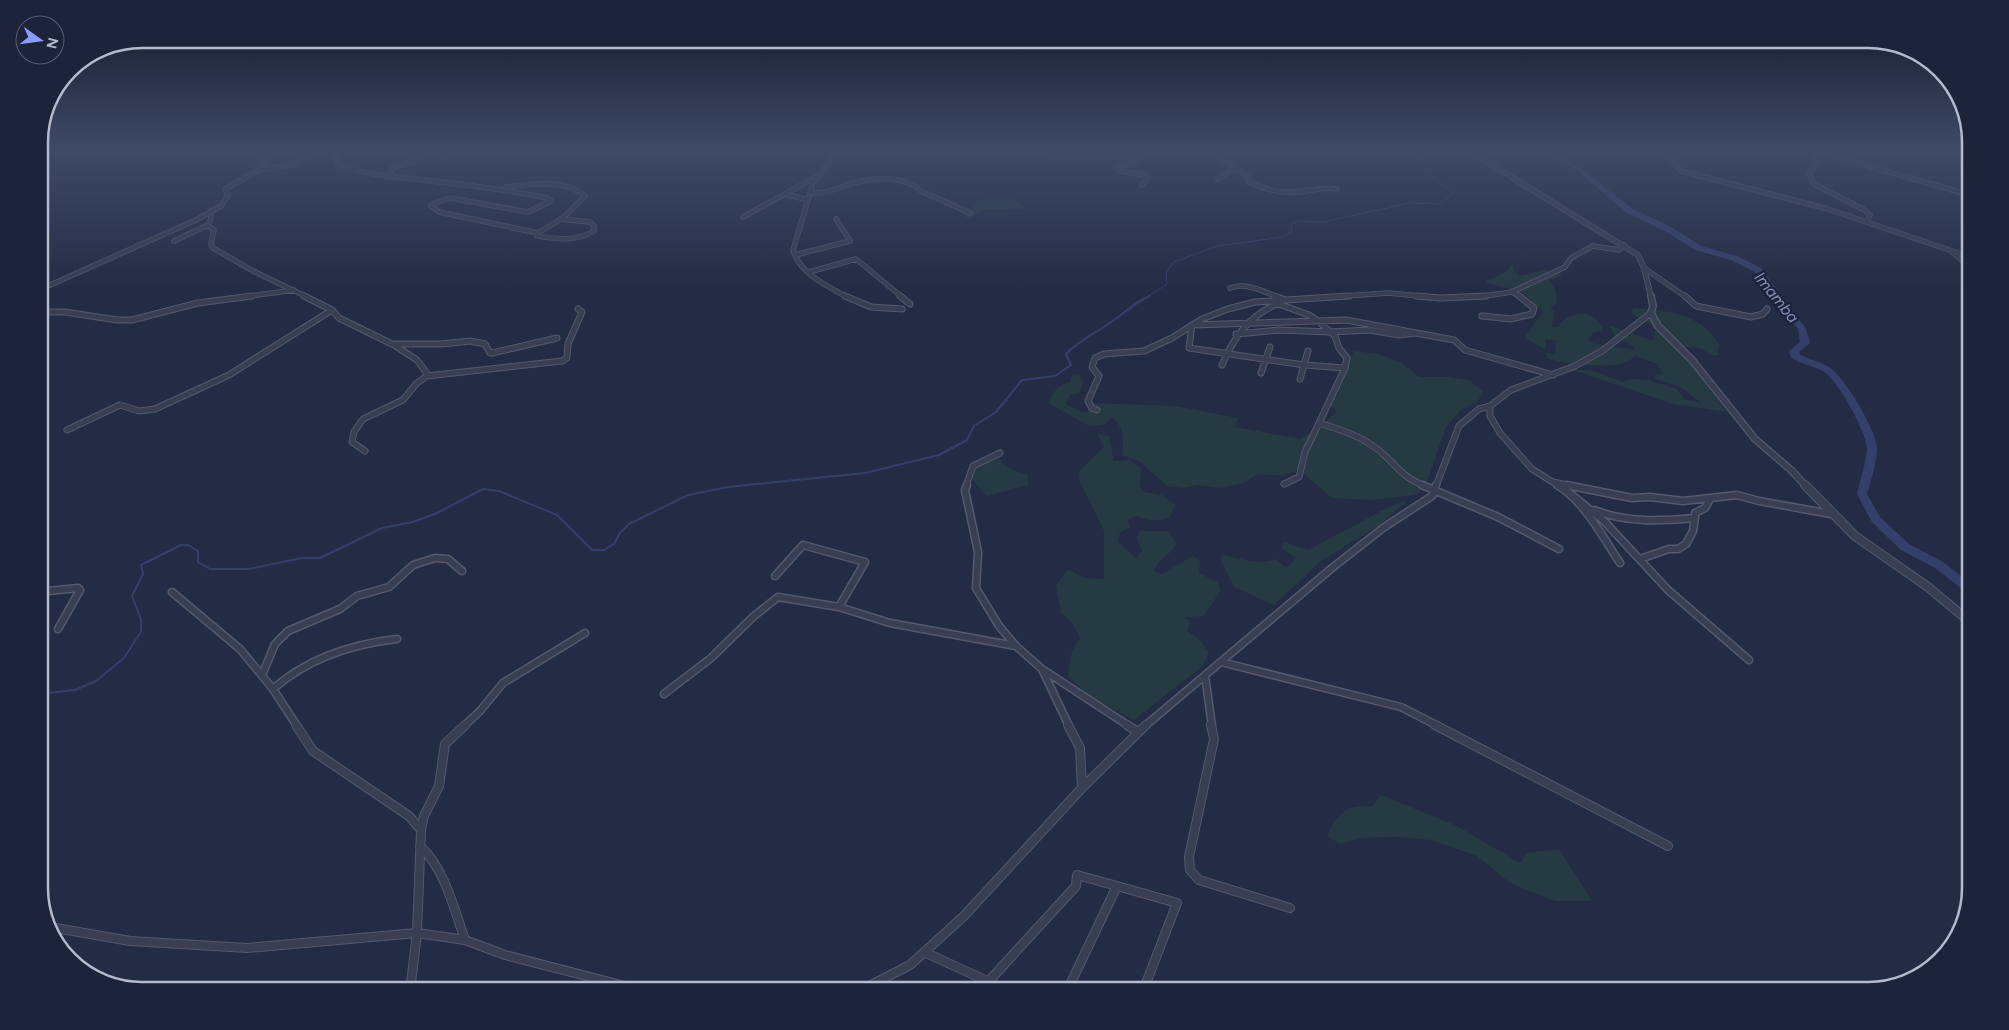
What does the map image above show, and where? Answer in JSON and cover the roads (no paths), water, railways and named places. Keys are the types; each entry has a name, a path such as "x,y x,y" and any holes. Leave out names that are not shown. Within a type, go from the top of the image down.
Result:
{"street":[{"path":"48,286 196,220 221,206 228,195"},
{"path":"533,195 548,198 551,201 528,212 450,198 431,206 439,212 538,233 560,219 581,202 584,195"},
{"path":"743,217 784,195"},
{"path":"790,195 808,200"},
{"path":"810,195 793,250 800,265 822,282 863,304 881,308 902,309"},
{"path":"933,195 953,208 970,213"},
{"path":"1542,195 1638,255 1644,268 1653,306 1652,313 1658,326 1692,360 1755,439 1791,470 1855,536 1928,587 1962,615"},
{"path":"1780,195 1961,255"},
{"path":"1833,195 1866,211 1870,215 1867,222"},
{"path":"174,241 208,226 211,218 210,211"},
{"path":"538,233 537,236 577,239 588,236 594,231 594,226 590,222 560,219"},
{"path":"794,255 850,241 836,219"},
{"path":"208,226 214,230 211,244 213,248 332,310 340,318 392,344 417,360 427,376"},
{"path":"1097,410 1092,408 1088,401 1099,376 1092,367 1095,358 1104,354 1144,351 1155,347 1192,325 1228,309 1255,302 1389,293 1440,298 1470,298 1512,292 1565,267 1571,258 1594,246 1619,250 1624,245"},
{"path":"1952,252 1961,261"},
{"path":"808,272 856,259 910,304"},
{"path":"1644,268 1688,298 1696,306 1751,318 1763,314 1768,309"},
{"path":"1230,288 1238,285 1246,286 1286,301"},
{"path":"48,312 65,312 132,320 198,303 294,290"},
{"path":"1482,316 1511,319 1532,314 1534,308 1512,292"},
{"path":"1274,302 1309,315 1318,321 1335,336 1339,348 1347,358 1345,368 1305,452 1299,477 1284,484"},
{"path":"1222,365 1236,334 1247,322 1274,302"},
{"path":"366,452 352,442 352,435 360,419 402,400 409,395 417,382 427,376 562,361 567,358 568,344 582,312 578,309"},
{"path":"68,430 120,405 139,411 154,409 229,375 300,328 332,310"},
{"path":"877,982 910,965 964,916 1082,788 1138,732 1332,568 1383,528 1432,496 1433,489 1459,426 1479,409 1490,406 1511,390 1575,366 1602,351 1652,313"},
{"path":"1192,325 1346,320 1454,340 1465,350 1553,375"},
{"path":"1192,325 1188,348 1304,365 1345,368"},
{"path":"1236,334 1279,330 1330,332 1369,330 1399,335 1418,332"},
{"path":"392,344 441,344 470,341 485,344 490,353 492,353 558,338"},
{"path":"1261,373 1270,347"},
{"path":"1300,379 1308,351"},
{"path":"1490,406 1490,416 1500,433 1532,468 1590,508 1658,579 1749,660"},
{"path":"1319,422 1350,432 1381,452 1408,479 1498,517 1559,549"},
{"path":"1000,453 972,466 965,490 978,552 976,588 999,626 1016,646 1042,669 1138,732"},
{"path":"1552,482 1632,498 1650,497 1683,501 1737,495 1759,501 1832,514"},
{"path":"1567,491 1587,514 1590,522 1620,563"},
{"path":"1640,559 1669,549 1678,549 1686,544 1693,531 1695,513 1705,508 1710,499"},
{"path":"1590,508 1608,516 1629,521 1695,518"},
{"path":"775,576 803,545 865,562 839,607"},
{"path":"262,675 275,644 288,631 340,609 357,596 389,587 413,565 435,558 448,558 462,571"},
{"path":"48,591 78,588 80,590 58,629"},
{"path":"172,592 240,649 273,689 313,751 409,816 421,830"},
{"path":"664,694 711,658 754,616 778,597 839,607 890,623 1016,646"},
{"path":"411,982 417,933 421,830 424,816 439,786 445,744 480,711 504,683 545,660 585,633"},
{"path":"273,689 300,668 326,657 381,640 397,639"},
{"path":"1221,662 1401,707 1668,846"},
{"path":"1042,669 1080,748 1082,788"},
{"path":"1205,675 1214,739 1188,869 1193,877 1199,880 1290,908"},
{"path":"420,846 428,850 465,940"},
{"path":"924,952 988,982 1076,886 1077,875 1177,904 1147,982"},
{"path":"1071,982 1117,886"},
{"path":"56,928 130,941 247,948 417,933 465,940 505,955 610,982"}],"waterway":[{"path":"1147,297 1167,284 1166,273 1174,262 1217,246 1283,237 1291,232 1292,223 1299,221 1323,222 1410,203 1439,204 1451,195"},
{"name":"Imamba","path":"1610,195 1630,211 1668,229 1698,248 1734,258 1758,270 1802,329 1805,343 1794,351 1796,357 1827,369 1853,400 1858,415 1869,432 1872,449 1862,494 1876,519 1905,547 1939,565 1962,582"},
{"path":"48,693 75,690 96,681 124,658 141,632 141,619 132,596 143,574 141,565 181,545 188,545 198,551 198,562 210,569 249,569 302,558 320,558 382,528 413,522 435,514 483,489 499,491 557,515 592,550 604,550 614,544 620,533 629,524 688,495 728,487 865,473 939,455 967,440 974,426 996,412 1022,380 1055,376 1071,365 1066,354 1071,349 1135,304 1150,296"}]}
